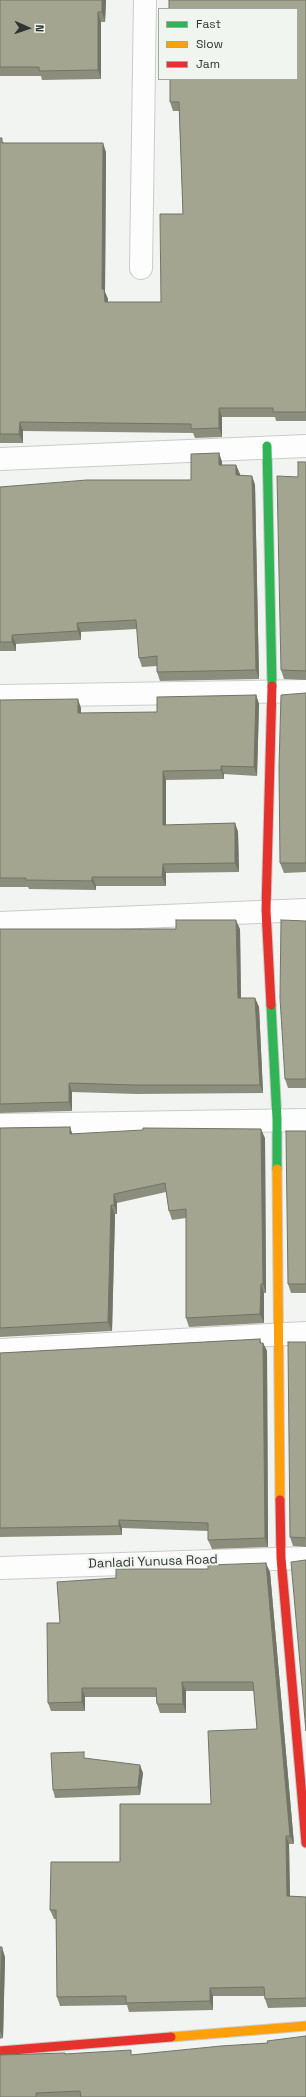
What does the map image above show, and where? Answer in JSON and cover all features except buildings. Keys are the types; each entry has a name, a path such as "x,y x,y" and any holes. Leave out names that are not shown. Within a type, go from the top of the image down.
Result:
{"street":[{"path":"141,268 145,0"},
{"path":"267,446 272,692 266,910 276,1120 280,1335 281,1558 306,1843"},
{"path":"0,459 267,446 306,446"},
{"path":"0,696 306,691"},
{"path":"0,923 266,910 306,910"},
{"path":"0,1125 306,1120"},
{"path":"0,1350 306,1333"},
{"name":"Danladi Yunusa Road","path":"0,1568 306,1558"},
{"path":"0,2050 306,2026"}],"traffic: fast":[{"path":"267,446 272,686"},
{"path":"271,1005 277,1119 277,1169"}],"traffic: slow":[{"path":"277,1169 280,1500"},
{"path":"171,2037 306,2026"}],"traffic: jam":[{"path":"271,1005 266,910 272,686"},
{"path":"280,1500 281,1558 306,1843"},
{"path":"0,2051 171,2037"}]}
